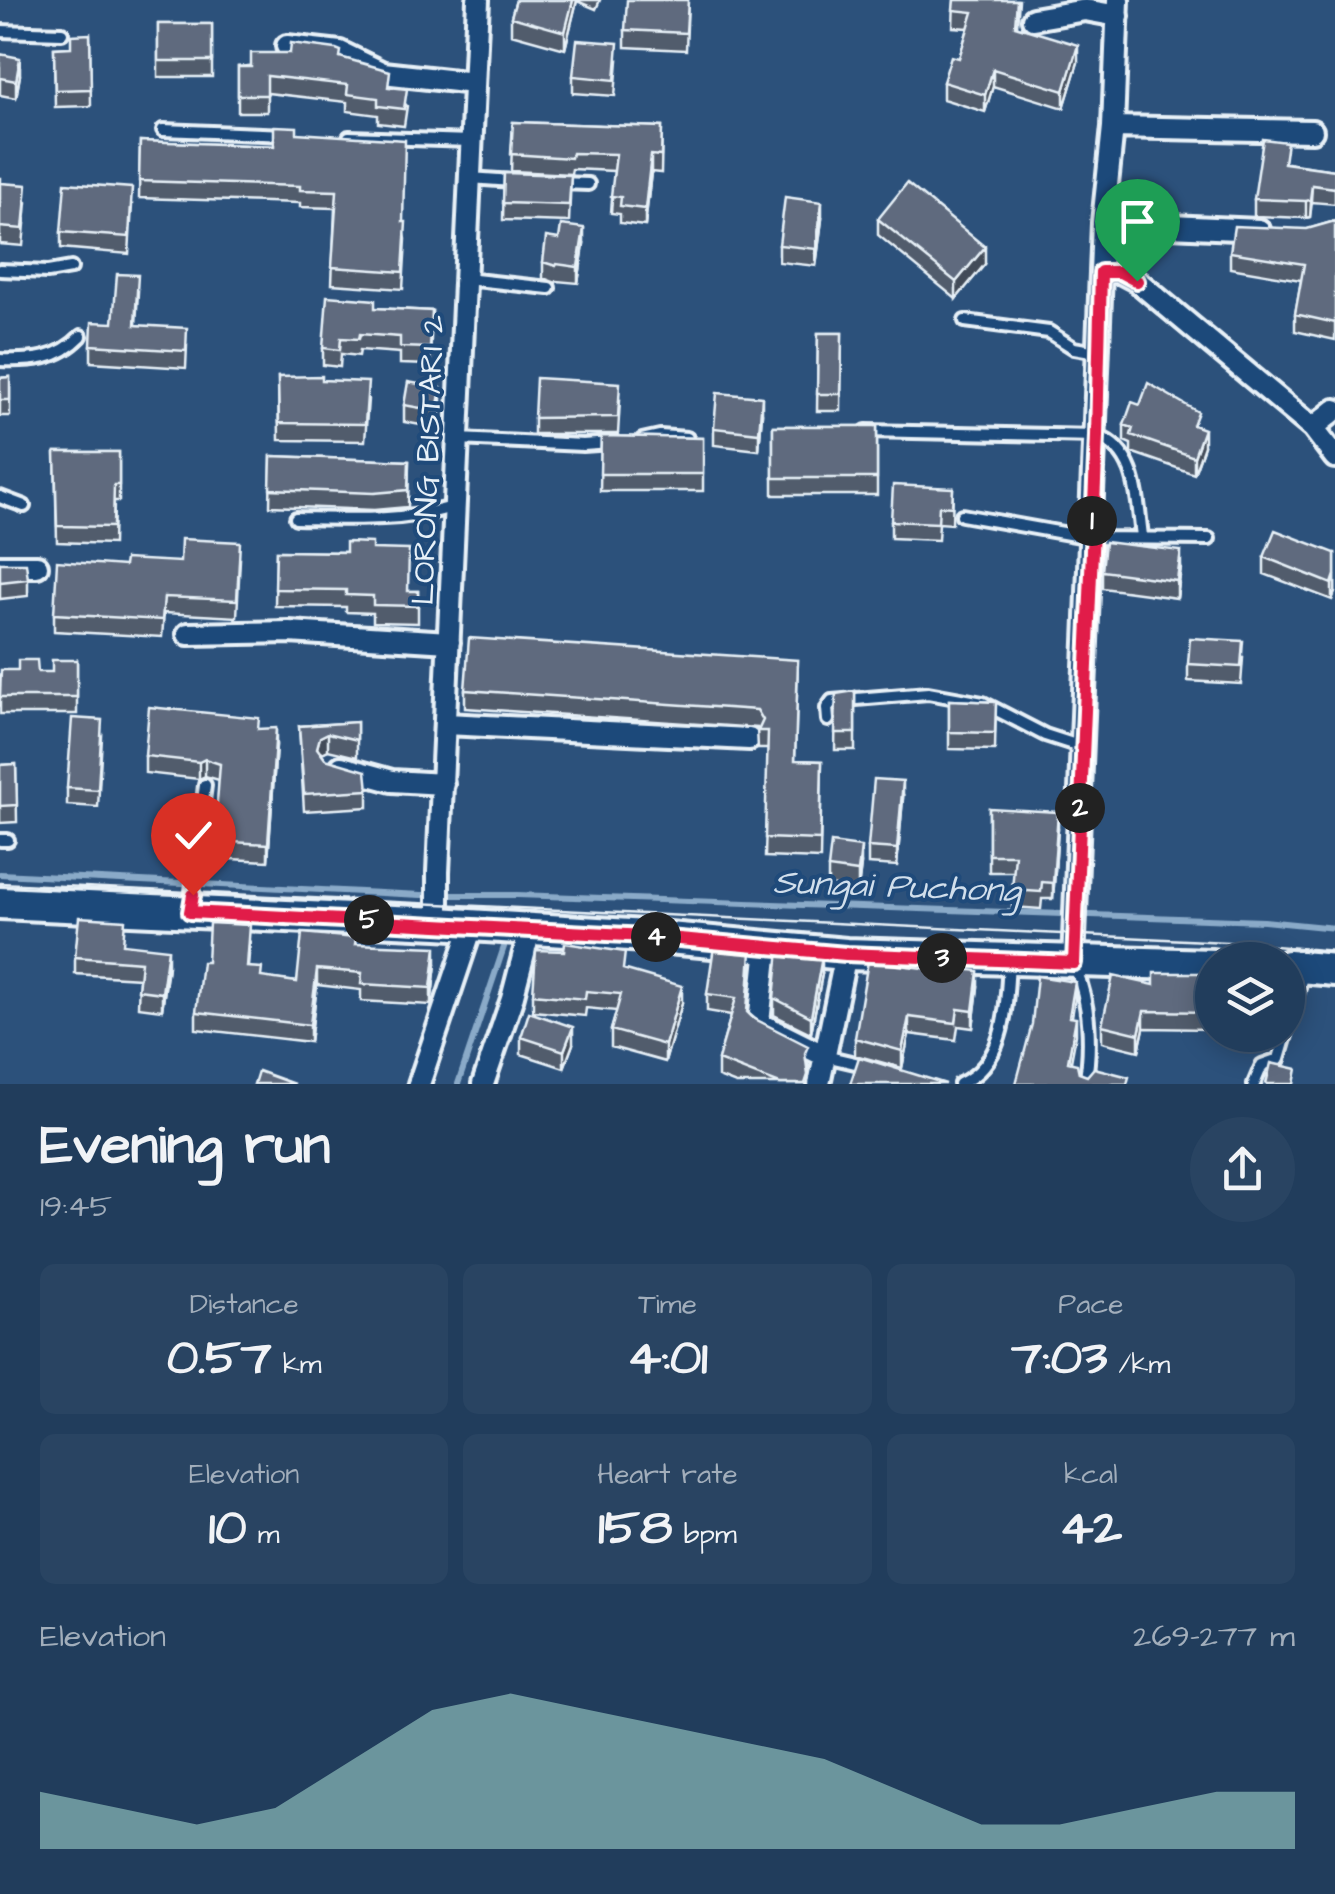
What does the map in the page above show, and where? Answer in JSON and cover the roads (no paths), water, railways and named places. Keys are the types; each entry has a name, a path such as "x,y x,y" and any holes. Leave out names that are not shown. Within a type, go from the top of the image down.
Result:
{"street":[{"name":"LORONG BISTARI 2","path":"437,915 478,0"},
{"path":"1033,19 1118,8 1113,127 1103,224 1082,747 1071,819 1074,963"},
{"path":"286,46 340,52 383,73 474,84"},
{"path":"1113,127 1312,131"},
{"path":"1103,224 1288,231"},
{"path":"1101,272 1120,272 1137,281 1314,428 1335,457"},
{"path":"1314,428 1335,410"},
{"path":"0,566 37,566"},
{"path":"188,634 289,632 449,642"},
{"path":"446,724 749,739"},
{"path":"330,763 392,781 443,784"},
{"path":"1,910 191,903 437,915 472,926 846,954 1195,965"},
{"path":"419,1084 472,926"},
{"path":"483,1084 530,930"},
{"path":"767,947 759,1023 825,1056"},
{"path":"819,1084 846,954"}],"lane":[{"path":"0,31 62,33"},
{"path":"163,130 298,135"},
{"path":"336,136 471,141"},
{"path":"470,178 529,181"},
{"path":"549,182 588,184"},
{"path":"0,270 48,272 71,268"},
{"path":"465,279 549,288"},
{"path":"965,320 1049,332 1074,348 1098,352"},
{"path":"0,360 31,361 57,355 81,336"},
{"path":"856,430 1097,436 1112,442 1123,454 1135,481 1142,536"},
{"path":"457,438 583,445 660,436 687,438"},
{"path":"0,497 24,506"},
{"path":"296,518 388,520 454,508"},
{"path":"962,516 1091,538 1210,538"},
{"path":"828,720 832,701 928,693 983,703 1045,735 1082,747"},
{"path":"191,903 204,785"},
{"path":"960,1084 977,1076 992,1056 1004,1021 1010,960"},
{"path":"1074,963 1084,987 1089,1061 1085,1084"},
{"path":"1254,1084 1262,1065 1279,1059 1281,1052"},
{"path":"825,1056 877,1068"}],"waterway":[{"name":"Sungai Puchong","path":"0,874 421,895 1264,921 1335,928"},
{"name":"Sungai Puchong","path":"458,1084 504,947"}],"tram line":[{"path":"0,883 1227,942 1335,951"}]}
